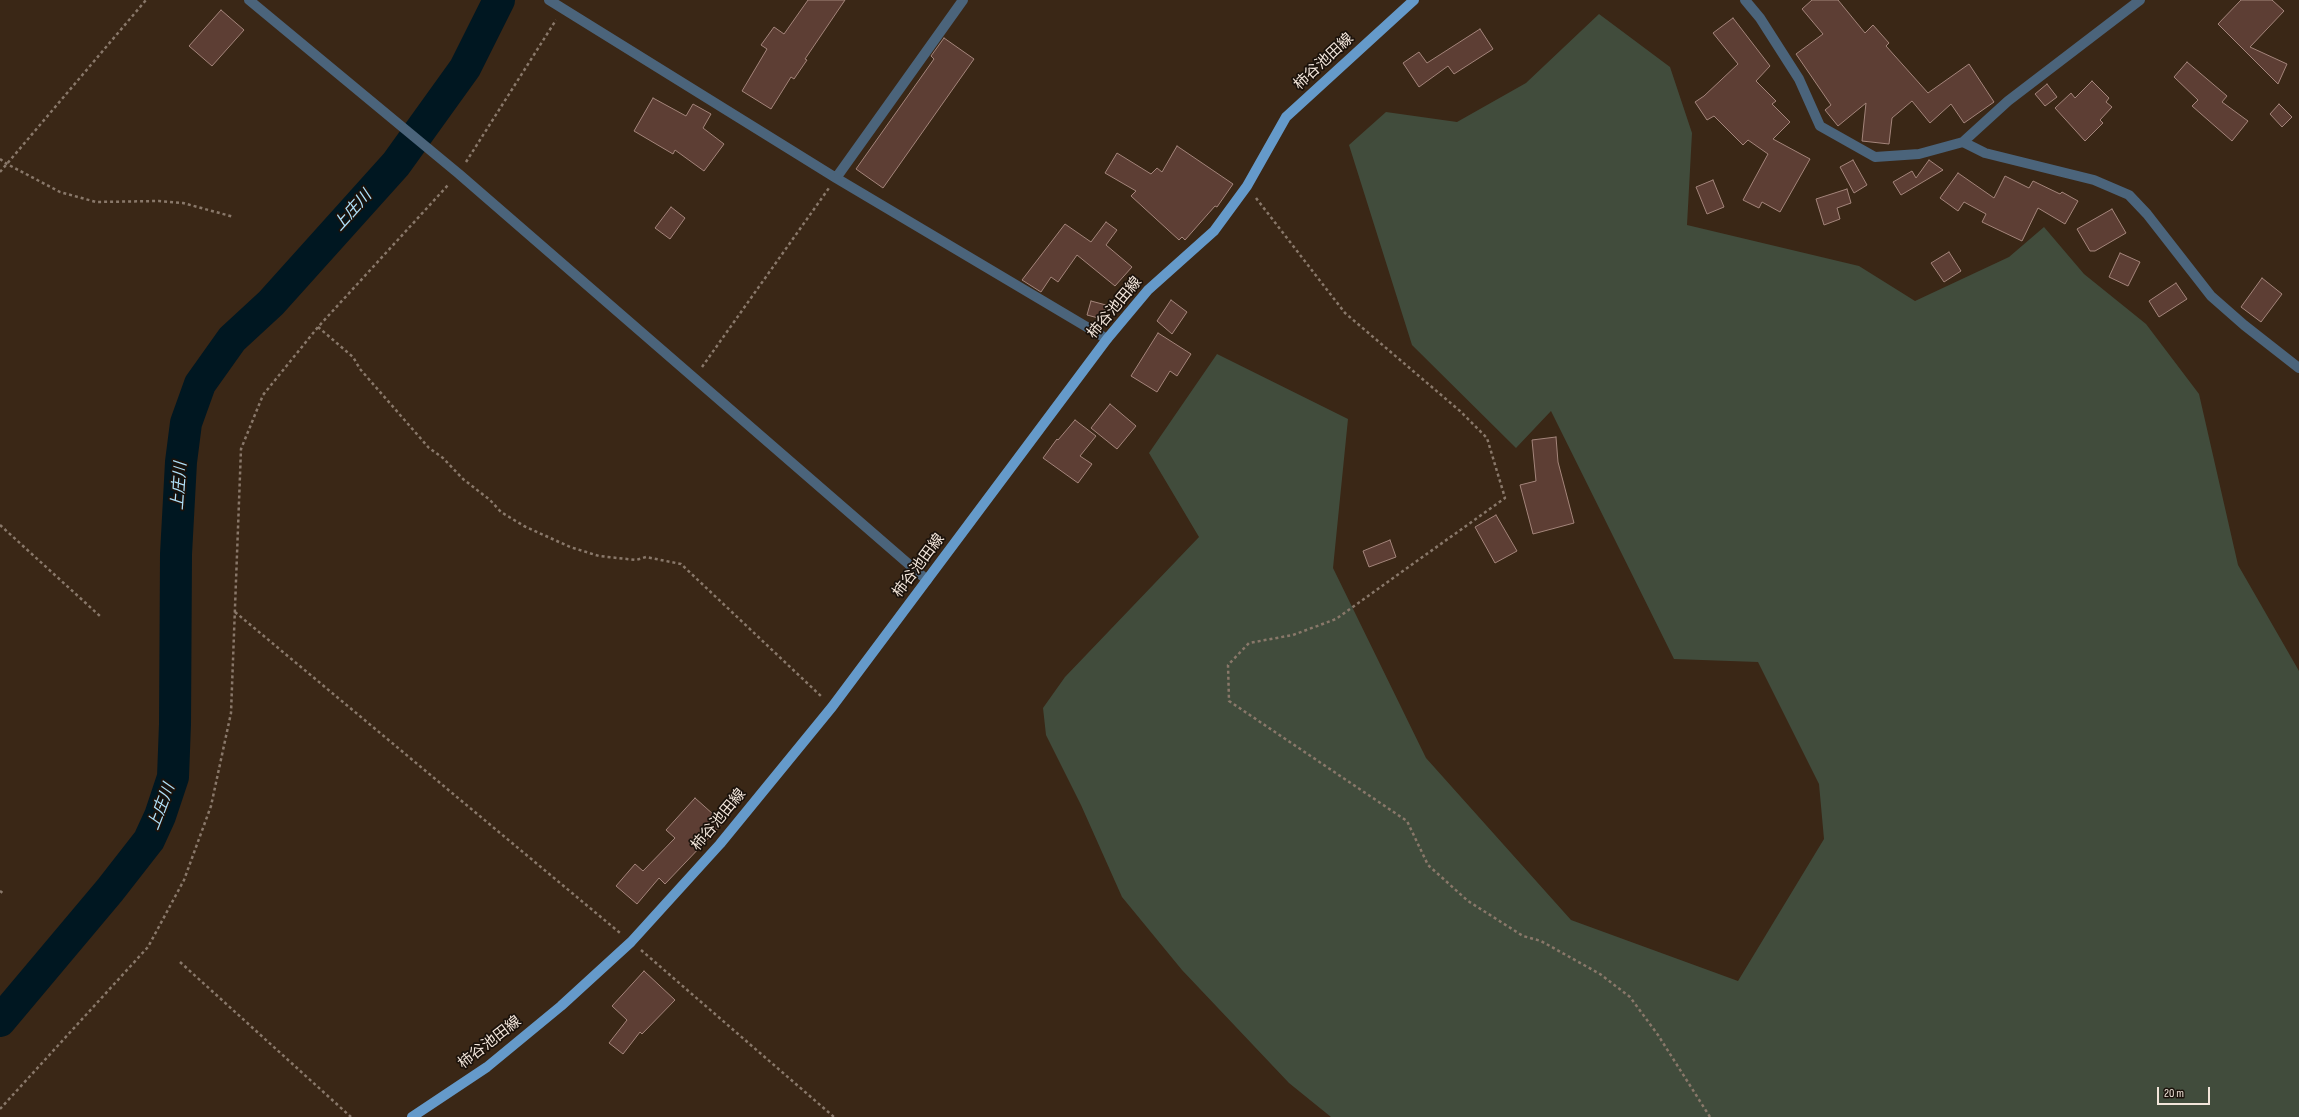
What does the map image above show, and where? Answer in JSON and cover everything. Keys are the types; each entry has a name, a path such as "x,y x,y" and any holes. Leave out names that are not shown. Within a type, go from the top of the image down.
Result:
{"main road":[{"name":"柿谷池田線","path":"412,1117 487,1068 561,1006 632,942 720,844 832,707 1107,340 1148,290 1214,230 1246,186 1286,117 1414,0"}],"street":[{"path":"249,0 458,174 927,580"},
{"path":"549,0 836,178 1107,340"},
{"path":"836,178 963,0"},
{"path":"1745,0 1760,18 1799,79 1820,126 1875,156 1919,154 1963,142 2008,101 2140,0"},
{"path":"1963,142 1985,153 2094,180 2129,196 2147,214 2211,296 2244,325 2299,368"}],"path":[{"path":"0,172 146,0"},
{"path":"0,1109 148,947 184,880 211,806 231,713 241,449 264,395 318,327 458,174 563,9"},
{"path":"0,159 60,192 96,202 158,201 183,203 234,217"},
{"path":"694,379 836,178"},
{"path":"1246,186 1345,313 1460,411 1487,438 1505,498 1336,619 1293,635 1249,643 1228,665 1229,701 1407,821 1428,865 1468,901 1523,936 1541,941 1600,974 1630,997 1658,1035 1710,1117"},
{"path":"318,327 353,357 360,369 429,448 443,458 463,479 490,500 501,512 524,526 563,544 599,556 636,560 646,557 681,564 832,707"},
{"path":"0,525 101,617"},
{"path":"235,612 632,942 834,1117"},
{"path":"0,891 4,894"},
{"path":"180,962 351,1117"}],"green space":[{"path":"1599,14 1670,67 1692,133 1687,225 1859,266 1915,301 2009,257 2044,227 2084,274 2146,324 2199,394 2238,565 2299,671 2299,1117 1331,1117 1289,1083 1182,970 1122,897 1081,805 1046,735 1043,708 1065,677 1199,537 1149,453 1217,354 1348,419 1333,568 1426,758 1571,920 1738,981 1824,839 1819,784 1758,662 1674,659 1551,411 1516,448 1412,345 1349,145 1386,112 1457,122 1526,83"}],"building":[{"path":"808,0 845,0 805,59 807,60 794,79 791,77 771,109 742,91 767,49 761,45 774,27 784,34"},
{"path":"1812,0 1838,0 1865,33 1873,25 1889,43 1886,46 1928,93 1969,64 1994,102 1964,123 1951,104 1930,123 1912,101 1892,118 1889,144 1862,141 1866,103 1838,126 1825,110 1831,105 1796,54 1823,34 1802,9"},
{"path":"2241,0 2272,0 2284,11 2250,47 2287,64 2278,84 2218,24"},
{"path":"221,10 244,30 212,66 189,46"},
{"path":"1733,18 1770,66 1756,81 1776,101 1772,104 1790,122 1773,139 1810,159 1780,212 1762,202 1759,208 1743,200 1768,154 1748,140 1743,145 1714,116 1707,120 1695,102 1704,96 1738,64 1713,33"},
{"path":"1480,29 1493,49 1454,74 1448,66 1419,87 1403,63 1419,52 1427,63"},
{"path":"944,38 974,59 883,188 856,169 934,59 931,56"},
{"path":"2187,62 2227,96 2222,102 2248,121 2232,141 2192,106 2198,100 2174,77"},
{"path":"2092,81 2109,98 2106,102 2112,107 2100,120 2103,123 2085,141 2055,108 2071,93 2075,98"},
{"path":"2047,84 2057,97 2045,106 2035,94"},
{"path":"653,98 686,116 693,104 711,114 703,128 724,144 704,171 675,150 673,154 634,131"},
{"path":"2279,104 2292,117 2282,127 2270,114"},
{"path":"1177,146 1233,184 1217,207 1215,206 1185,240 1182,237 1179,240 1131,196 1136,191 1105,173 1117,153 1151,174 1157,168 1162,172"},
{"path":"1853,160 1867,185 1854,193 1840,167"},
{"path":"1929,160 1943,170 1901,195 1893,182 1912,171 1916,178"},
{"path":"1958,173 1994,198 2005,176 2029,188 2033,181 2060,194 2062,192 2078,201 2065,224 2038,208 2022,241 1982,222 1986,214 1964,202 1958,211 1940,198"},
{"path":"1713,180 1724,207 1707,214 1696,187"},
{"path":"1847,189 1851,203 1837,208 1840,219 1824,225 1816,199"},
{"path":"671,207 685,218 670,239 655,228"},
{"path":"2112,209 2126,233 2095,251 2090,251 2077,229"},
{"path":"1106,222 1117,230 1106,245 1132,267 1115,286 1077,255 1058,282 1051,277 1041,292 1022,280 1065,224 1091,242"},
{"path":"1949,252 1961,271 1944,282 1931,263"},
{"path":"2120,253 2140,262 2128,286 2109,277"},
{"path":"2262,278 2282,294 2261,322 2241,307"},
{"path":"2176,283 2187,299 2159,317 2149,301"},
{"path":"1171,300 1187,312 1172,334 1157,321"},
{"path":"1091,301 1106,305 1102,319 1087,315"},
{"path":"1158,333 1191,354 1177,376 1170,371 1157,392 1131,376"},
{"path":"1110,404 1136,426 1117,449 1091,428"},
{"path":"1075,420 1096,436 1080,456 1092,464 1078,483 1043,458 1057,439 1058,440"},
{"path":"1556,437 1558,462 1574,523 1533,534 1520,485 1536,481 1532,440"},
{"path":"1496,515 1517,551 1495,563 1475,527"},
{"path":"1390,540 1396,557 1369,567 1363,551"},
{"path":"695,798 723,823 665,884 659,878 637,904 616,886 635,864 643,871 675,838 666,830"},
{"path":"644,971 675,1000 642,1034 640,1032 623,1054 609,1043 627,1020 612,1006"}],"waterway":[{"name":"上庄川","path":"0,1021 110,890 149,840 160,816 173,777 175,724 176,554 181,462 186,423 200,384 232,339 271,303 396,164 465,68 499,0"}]}
